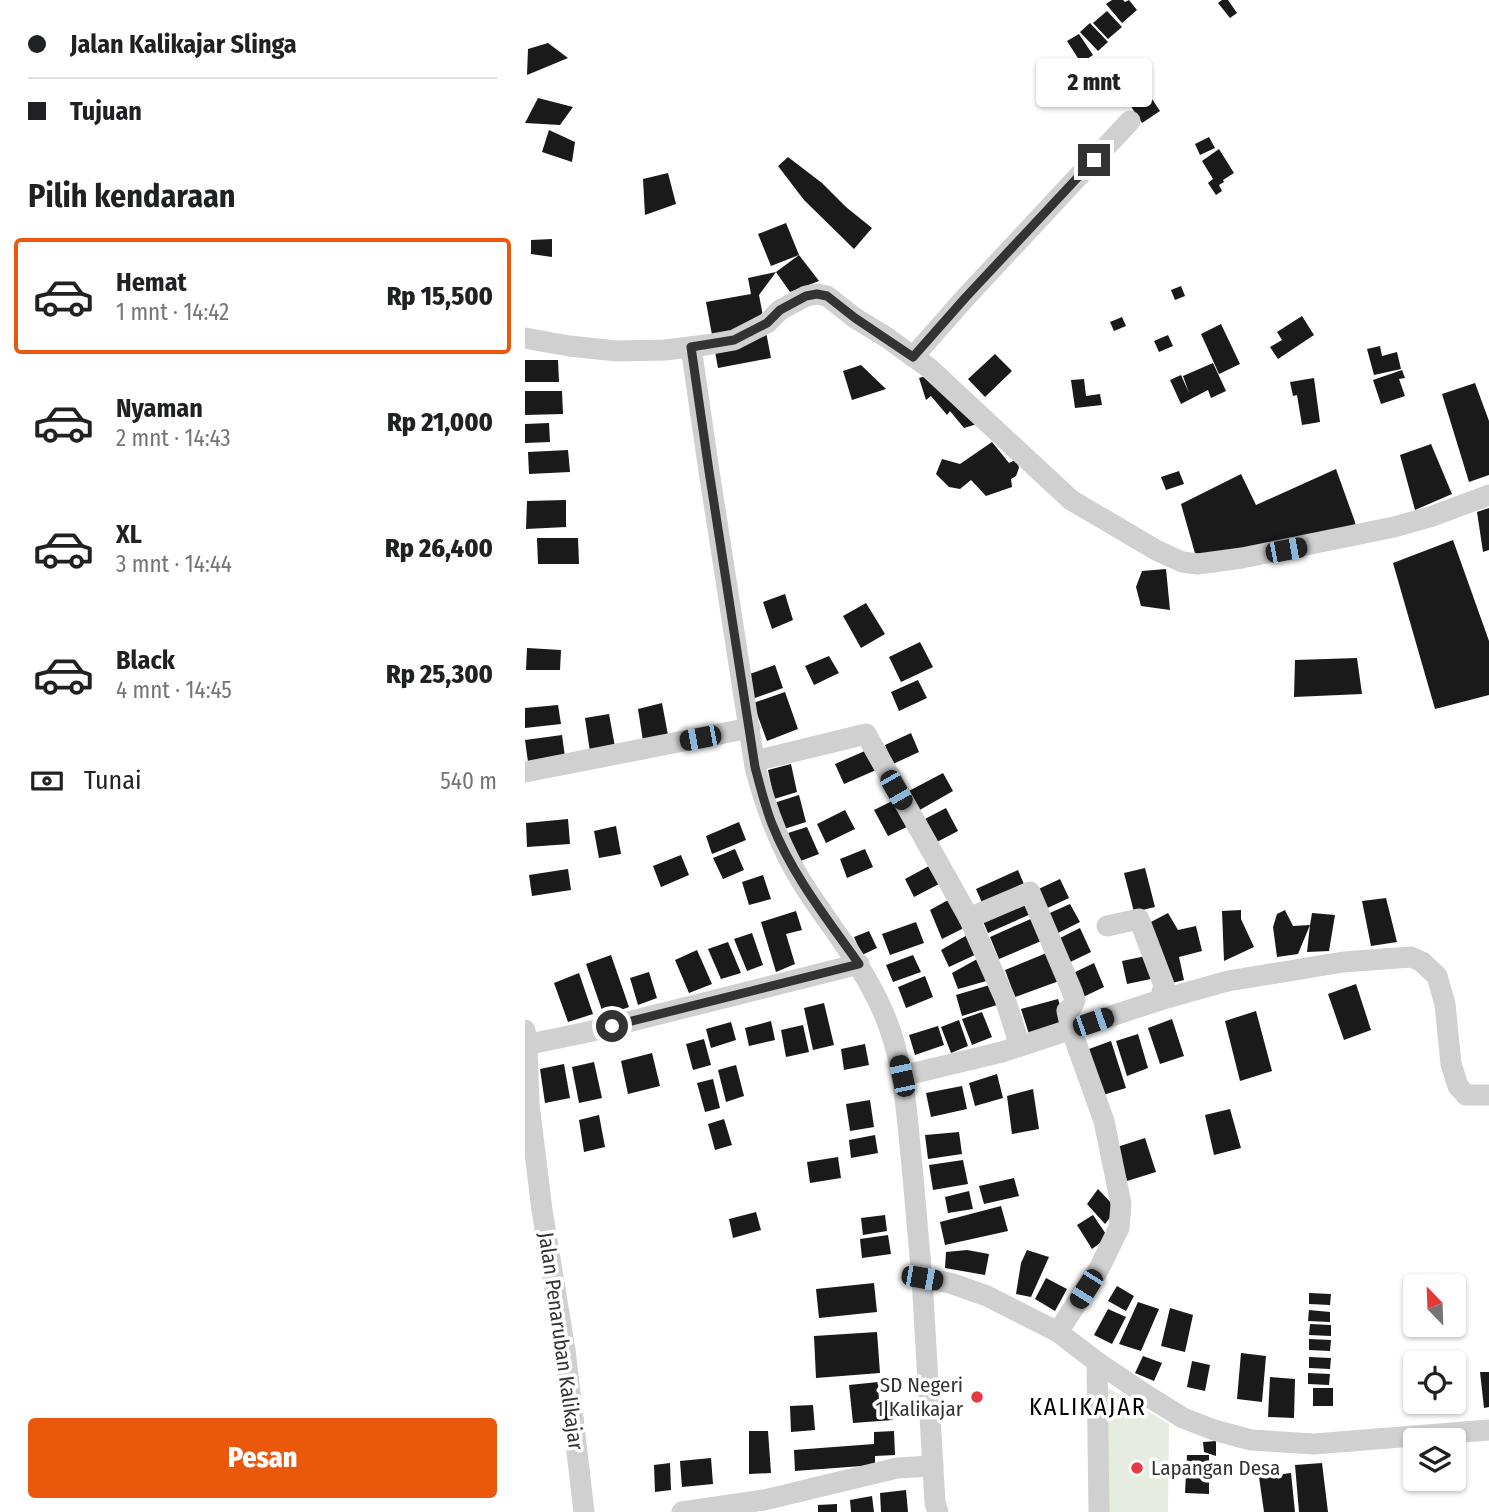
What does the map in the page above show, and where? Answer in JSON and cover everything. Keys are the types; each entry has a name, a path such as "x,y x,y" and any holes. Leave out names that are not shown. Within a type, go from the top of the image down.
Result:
{"street":[{"path":"913,357 1130,121"},
{"path":"525,338 617,351 691,347 734,340 767,323 780,310 806,296 817,294 834,302 913,357 959,395 1071,500 1156,550 1182,562 1198,564 1242,558 1394,527 1489,495"},
{"path":"691,347 755,761 763,796 773,827 789,859 881,1007 895,1044 902,1076 922,1278 926,1466 922,1512"},
{"path":"525,772 750,728"},
{"path":"755,761 866,734 969,918 1005,999 1020,1046"},
{"path":"969,918 1030,892 1075,1000 1067,1011 1071,1030 1104,1121 1121,1204 1119,1228 1100,1267 1058,1332"},
{"path":"1107,926 1139,919 1164,985 1160,1000"},
{"path":"902,1076 1020,1046 1160,1000 1228,981 1343,962 1411,957 1422,962 1437,976 1445,1004 1451,1064 1458,1086 1466,1095 1489,1096"},
{"path":"526,1040 588,1032 855,965"},
{"name":"Jalan Penaruban Kalikajar","path":"526,1040 530,1117 565,1350 584,1512"},
{"path":"922,1278 950,1283 987,1296 1058,1332 1097,1362 1183,1418 1251,1440 1314,1444 1489,1430"},
{"path":"1097,1362 1099,1512"},
{"path":"682,1512 764,1500 897,1468 926,1466"},
{"path":"926,1466 937,1512"}],"shaded area":[{"name":"Lapangan Desa","path":"1105,1386 1169,1424 1168,1512 1105,1512"}],"building":[{"path":"1112,0 1129,0 1137,10 1122,23 1106,4"},
{"path":"1228,0 1237,13 1230,18 1218,3"},
{"path":"1107,11 1122,27 1108,39 1093,23"},
{"path":"1090,23 1108,42 1098,51 1080,32"},
{"path":"1079,34 1093,55 1081,63 1067,41"},
{"path":"548,43 568,58 527,75 528,49"},
{"path":"1126,77 1134,89 1142,84 1160,111 1142,123 1116,84"},
{"path":"538,98 573,107 560,125 525,123"},
{"path":"549,130 575,142 572,162 542,152"},
{"path":"1209,137 1215,148 1200,155 1195,144"},
{"path":"1219,149 1234,173 1223,180 1219,185 1222,191 1216,195 1208,183 1213,179 1202,161"},
{"path":"788,157 872,228 854,249 804,200 778,166"},
{"path":"668,173 676,204 645,215 643,179"},
{"path":"786,223 799,255 771,266 758,234"},
{"path":"552,239 552,257 531,254 531,240"},
{"path":"799,255 819,281 790,292 776,272"},
{"path":"776,272 759,295 771,358 718,368 706,302 751,294 748,278"},
{"path":"1181,286 1185,296 1175,300 1171,290"},
{"path":"1302,316 1314,335 1278,359 1270,347 1282,340 1277,332"},
{"path":"1122,317 1126,326 1114,331 1110,322"},
{"path":"1221,324 1240,364 1219,374 1201,334"},
{"path":"1168,335 1173,346 1159,352 1154,341"},
{"path":"1380,346 1382,356 1397,352 1401,369 1374,375 1367,349"},
{"path":"995,354 1012,371 985,397 968,379"},
{"path":"525,360 558,360 559,382 525,382"},
{"path":"1213,363 1226,391 1211,398 1208,390 1181,404 1170,380 1181,375 1189,393 1183,376"},
{"path":"861,365 886,389 852,400 843,371"},
{"path":"1402,370 1405,378 1399,379 1405,396 1381,404 1373,380"},
{"path":"929,375 977,424 964,428 950,411 947,415 931,396 926,400 919,378"},
{"path":"1314,378 1320,422 1302,425 1297,395 1293,396 1290,382"},
{"path":"1084,379 1086,396 1100,394 1102,405 1075,408 1071,380"},
{"path":"1475,383 1489,421 1489,475 1469,482 1442,394"},
{"path":"525,391 562,391 563,414 525,415"},
{"path":"549,423 550,442 525,443 525,424"},
{"path":"992,442 1009,463 1017,459 1019,468 1016,476 1011,479 1012,487 986,496 971,480 960,489 949,487 936,474 942,459 960,464"},
{"path":"1431,444 1452,494 1415,510 1400,455"},
{"path":"568,450 570,472 529,474 528,452"},
{"path":"1336,469 1358,535 1198,564 1181,504 1241,474 1256,505"},
{"path":"1179,471 1184,484 1166,490 1161,477"},
{"path":"566,500 566,527 526,529 527,501"},
{"path":"1489,508 1489,550 1483,552 1477,512"},
{"path":"537,538 578,538 579,564 538,564"},
{"path":"1453,540 1489,641 1489,695 1435,709 1393,563"},
{"path":"1166,569 1170,610 1141,606 1136,587 1142,571"},
{"path":"785,594 793,620 772,629 763,602"},
{"path":"866,603 885,634 861,648 843,616"},
{"path":"920,642 933,667 901,682 889,657"},
{"path":"527,648 561,650 560,670 526,670"},
{"path":"829,656 839,673 814,685 805,666"},
{"path":"1357,658 1362,694 1294,697 1295,660"},
{"path":"775,665 783,688 752,699 744,676"},
{"path":"918,680 927,698 899,711 891,692"},
{"path":"785,692 798,729 767,741 753,703"},
{"path":"662,703 668,735 643,741 638,709"},
{"path":"558,705 561,724 525,728 525,708"},
{"path":"609,714 615,747 590,752 585,718"},
{"path":"911,733 919,752 893,764 885,745"},
{"path":"562,735 565,757 528,762 525,740"},
{"path":"867,750 876,770 844,784 835,764"},
{"path":"791,764 797,792 774,799 768,770"},
{"path":"943,773 953,791 918,811 907,792"},
{"path":"799,795 806,822 781,830 774,803"},
{"path":"896,799 911,825 888,836 874,810"},
{"path":"946,808 958,831 935,843 923,820"},
{"path":"845,810 855,829 826,843 817,824"},
{"path":"568,819 570,844 527,847 526,823"},
{"path":"739,822 746,840 712,854 706,836"},
{"path":"616,826 621,854 599,858 594,831"},
{"path":"807,827 819,854 798,862 788,833"},
{"path":"735,849 744,870 723,879 713,858"},
{"path":"865,849 873,867 847,878 840,859"},
{"path":"681,855 689,875 661,887 653,866"},
{"path":"929,866 939,884 914,897 905,879"},
{"path":"1145,868 1155,907 1134,912 1124,873"},
{"path":"568,869 571,890 532,896 529,875"},
{"path":"1018,870 1026,889 984,907 976,889"},
{"path":"763,875 771,899 749,905 742,882"},
{"path":"1060,879 1069,898 1041,911 1032,892"},
{"path":"1026,897 1033,913 988,933 981,917"},
{"path":"1386,898 1397,942 1371,946 1362,901"},
{"path":"950,899 964,928 942,939 930,910"},
{"path":"1070,904 1080,922 1052,936 1043,916"},
{"path":"1241,910 1241,919 1254,947 1224,961 1222,911"},
{"path":"1285,910 1293,926 1310,925 1298,954 1277,957 1273,927 1277,914"},
{"path":"796,911 802,930 786,934 795,964 776,972 761,922"},
{"path":"1168,913 1178,930 1196,926 1202,951 1179,957 1184,980 1164,985 1149,923"},
{"path":"1312,913 1335,915 1329,951 1307,952"},
{"path":"1035,917 1046,939 999,959 990,937"},
{"path":"916,922 924,943 890,955 882,934"},
{"path":"1080,928 1091,952 1064,965 1054,941"},
{"path":"869,931 877,948 862,955 854,937"},
{"path":"752,933 763,965 747,971 734,939"},
{"path":"969,934 979,953 949,967 941,950"},
{"path":"728,942 741,973 721,979 708,949"},
{"path":"697,950 712,984 689,993 675,960"},
{"path":"1049,952 1059,981 1015,997 1005,970"},
{"path":"611,955 629,1007 604,1016 586,964"},
{"path":"913,955 921,972 893,982 886,965"},
{"path":"1146,956 1151,979 1127,984 1122,961"},
{"path":"979,958 990,980 958,989 952,973"},
{"path":"1094,963 1104,987 1079,999 1069,975"},
{"path":"649,972 657,998 638,1005 630,978"},
{"path":"579,973 593,1014 568,1022 554,983"},
{"path":"925,976 933,997 906,1008 898,987"},
{"path":"993,984 1000,1004 962,1016 956,995"},
{"path":"1356,984 1371,1030 1344,1040 1328,994"},
{"path":"1058,999 1066,1024 1029,1034 1021,1009"},
{"path":"824,1003 834,1045 813,1050 804,1008"},
{"path":"1256,1011 1272,1071 1240,1081 1225,1021"},
{"path":"982,1012 992,1037 972,1045 962,1019"},
{"path":"1172,1019 1184,1056 1160,1064 1148,1028"},
{"path":"959,1020 968,1046 951,1053 941,1027"},
{"path":"771,1021 775,1040 749,1046 745,1028"},
{"path":"731,1022 736,1040 711,1048 706,1029"},
{"path":"803,1025 809,1052 786,1057 781,1030"},
{"path":"938,1026 944,1045 915,1055 909,1035"},
{"path":"1138,1034 1148,1068 1127,1076 1116,1041"},
{"path":"704,1039 711,1065 693,1070 686,1044"},
{"path":"1111,1041 1126,1088 1103,1095 1089,1049"},
{"path":"865,1044 869,1065 844,1070 841,1049"},
{"path":"652,1053 660,1086 628,1094 621,1061"},
{"path":"594,1062 602,1098 579,1103 572,1067"},
{"path":"564,1064 570,1098 545,1103 540,1069"},
{"path":"736,1065 744,1096 726,1102 718,1070"},
{"path":"997,1074 1003,1098 975,1106 969,1083"},
{"path":"713,1079 720,1108 705,1112 697,1083"},
{"path":"962,1086 967,1109 931,1117 926,1093"},
{"path":"1033,1089 1039,1129 1012,1134 1007,1096"},
{"path":"870,1100 874,1127 850,1131 846,1104"},
{"path":"1230,1109 1241,1148 1214,1155 1205,1115"},
{"path":"599,1115 605,1147 584,1152 579,1120"},
{"path":"724,1119 732,1145 715,1150 708,1124"},
{"path":"959,1132 962,1154 928,1159 925,1135"},
{"path":"875,1135 878,1153 851,1158 849,1140"},
{"path":"1145,1138 1156,1172 1127,1181 1117,1147"},
{"path":"838,1157 841,1178 810,1183 807,1162"},
{"path":"963,1160 968,1184 933,1190 929,1165"},
{"path":"1014,1178 1019,1196 984,1204 979,1186"},
{"path":"1098,1189 1117,1209 1105,1224 1087,1204"},
{"path":"969,1191 973,1209 948,1213 945,1197"},
{"path":"1001,1206 1008,1231 945,1245 940,1222"},
{"path":"756,1212 761,1230 733,1238 729,1219"},
{"path":"885,1215 887,1231 863,1235 861,1218"},
{"path":"1093,1215 1108,1237 1092,1249 1077,1225"},
{"path":"888,1235 891,1254 862,1258 860,1239"},
{"path":"967,1250 989,1254 985,1275 945,1268 946,1252"},
{"path":"1027,1250 1049,1257 1031,1297 1016,1294 1021,1263"},
{"path":"1046,1278 1067,1289 1055,1311 1035,1299"},
{"path":"874,1283 877,1312 819,1318 816,1289"},
{"path":"1117,1286 1134,1296 1126,1311 1108,1301"},
{"path":"1309,1293 1331,1294 1330,1305 1309,1304"},
{"path":"1138,1302 1159,1309 1141,1351 1119,1344"},
{"path":"1170,1308 1193,1315 1185,1352 1161,1346"},
{"path":"1108,1309 1126,1317 1112,1344 1094,1335"},
{"path":"1309,1310 1330,1312 1330,1322 1308,1321"},
{"path":"1310,1324 1331,1325 1331,1336 1309,1335"},
{"path":"877,1332 880,1373 816,1378 814,1336"},
{"path":"1309,1339 1331,1340 1330,1351 1309,1350"},
{"path":"1241,1353 1266,1356 1262,1402 1237,1399"},
{"path":"1143,1356 1162,1363 1154,1381 1135,1373"},
{"path":"1309,1357 1331,1358 1330,1369 1309,1368"},
{"path":"1192,1361 1210,1365 1205,1391 1187,1387"},
{"path":"1480,1372 1489,1372 1489,1407 1484,1408"},
{"path":"1308,1373 1330,1374 1329,1385 1308,1384"},
{"path":"1270,1377 1295,1379 1294,1418 1268,1417"},
{"path":"878,1382 879,1401 892,1400 893,1420 853,1423 849,1385"},
{"path":"1313,1388 1333,1388 1333,1406 1313,1406"},
{"path":"813,1405 815,1430 791,1432 790,1406"},
{"path":"749,1431 768,1431 771,1473 749,1474"},
{"path":"894,1431 895,1455 875,1456 875,1465 795,1471 794,1450 874,1444 874,1432"},
{"path":"1216,1441 1216,1456 1204,1452 1203,1442"},
{"path":"1187,1455 1209,1455 1209,1494 1185,1493"},
{"path":"711,1458 713,1484 682,1487 680,1461"},
{"path":"670,1463 671,1490 655,1492 654,1465"},
{"path":"1322,1463 1328,1512 1299,1512 1295,1465"},
{"path":"1291,1473 1295,1512 1264,1512 1259,1477"},
{"path":"906,1490 908,1512 881,1512 880,1493"},
{"path":"872,1496 874,1512 851,1512 850,1500"},
{"path":"837,1504 837,1512 818,1512 818,1505"}],"place":[{"name":"SD Negeri 1 Kalikajar","path":"977,1397"},
{"name":"Lapangan Desa","path":"1137,1468"}],"district":[{"name":"KALIKAJAR","path":"1088,1407"}],"route":[{"path":"612,1026 859,964 789,859 773,827 755,767 691,347 734,340 767,323 780,310 806,296 817,294 827,296 913,357 1094,160"}]}
